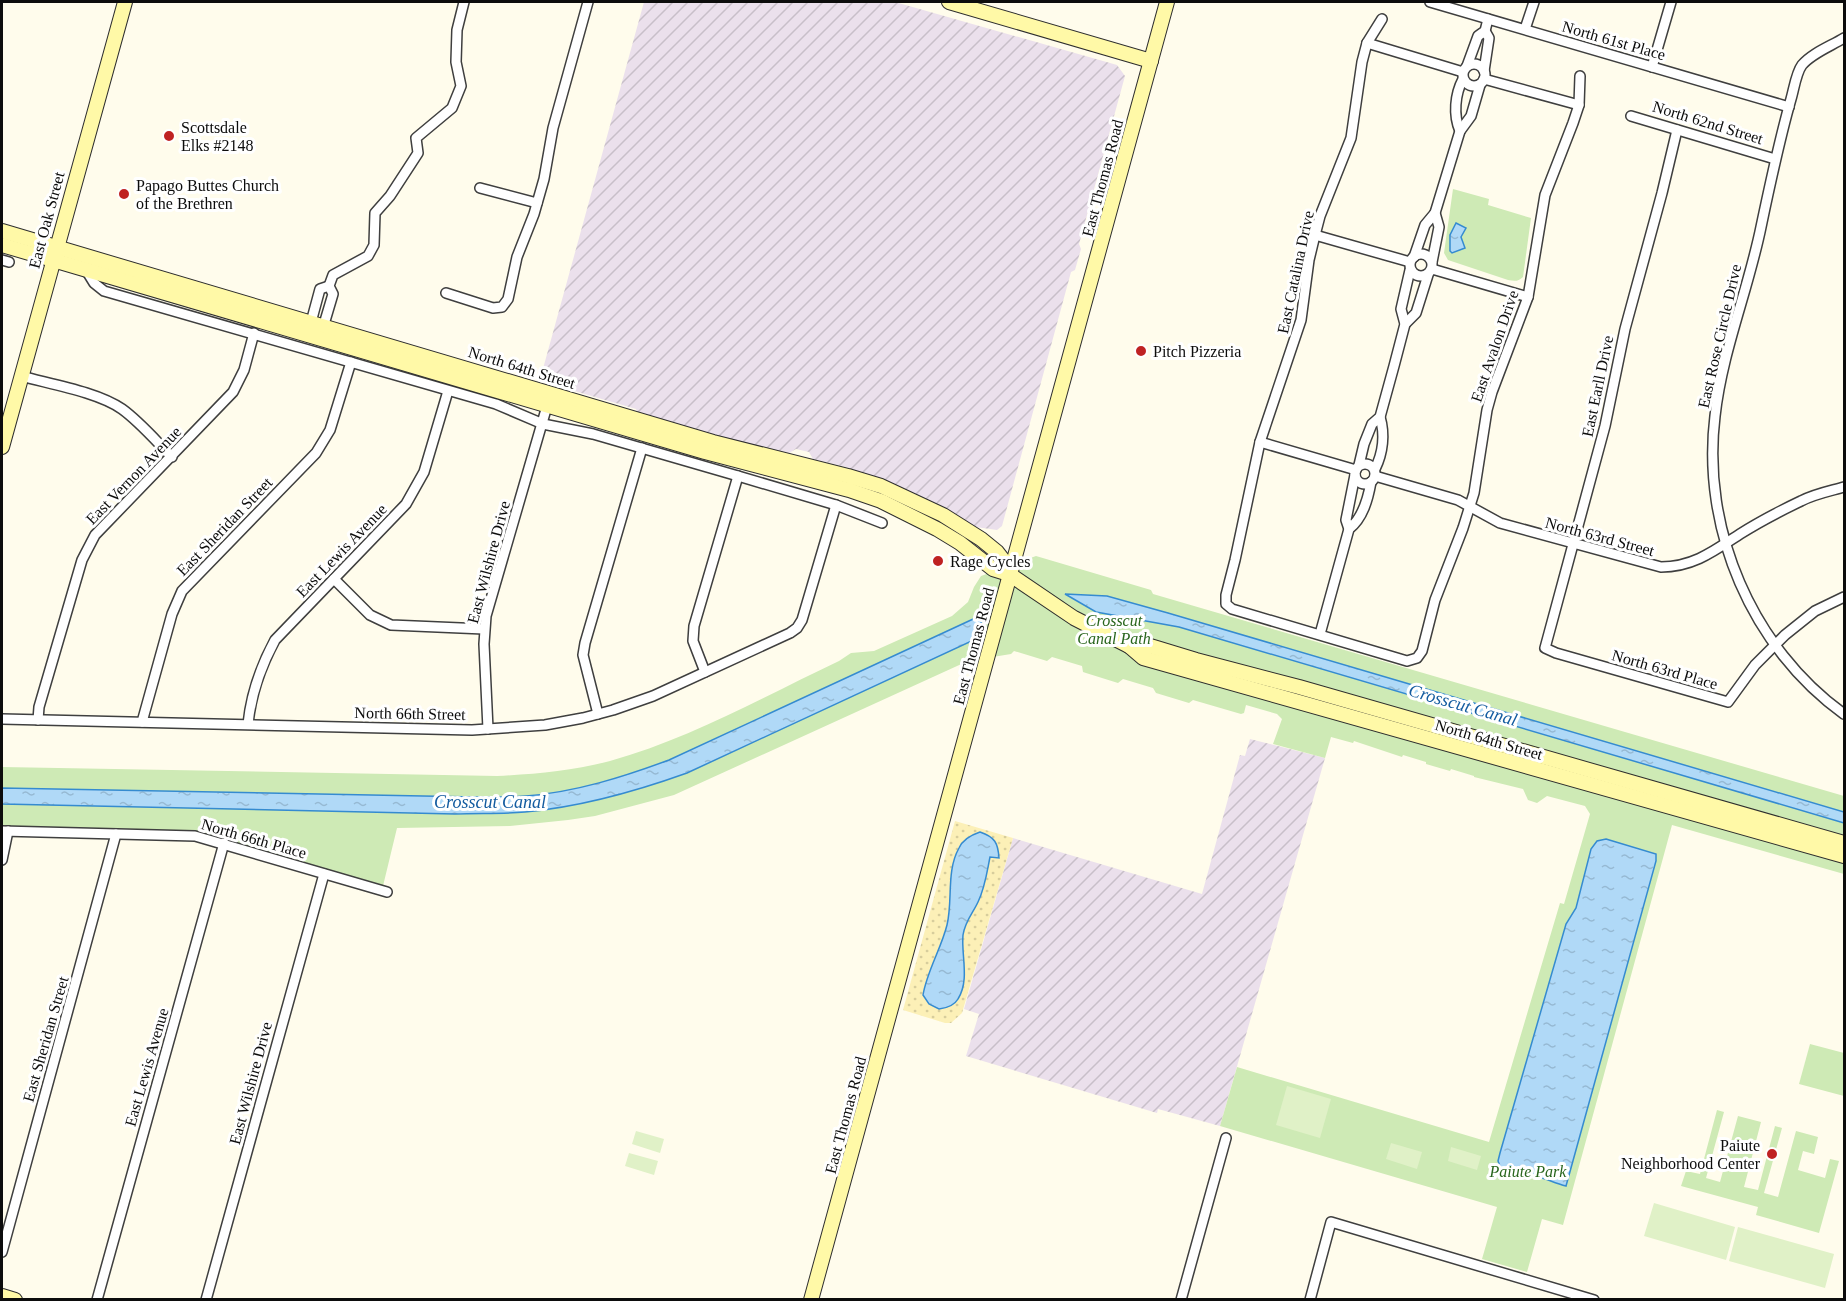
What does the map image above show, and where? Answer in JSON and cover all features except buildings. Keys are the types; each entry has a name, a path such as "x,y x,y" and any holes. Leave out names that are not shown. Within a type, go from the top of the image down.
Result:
{"main road":[{"name":"East Oak Street","path":"2,447 125,2"},
{"path":"949,2 1151,61"},
{"name":"East Thomas Road","path":"811,1299 1167,2"},
{"name":"North 64th Street","path":"2,231 54,253 86,270 316,330"},
{"name":"North 64th Street","path":"2,245 54,253 316,330 549,399 705,452 908,498 960,525 997,552 1010,574 1030,590 1074,618 1129,646 1143,658 1845,856"},
{"name":"North 64th Street","path":"1129,646 1150,646 1845,843"},
{"path":"2,1296 15,1299"}],"street":[{"path":"316,330 333,294 329,285 333,275 368,256 374,244 375,213 390,196 418,153 416,138 452,108 461,86 456,62 457,30 464,2"},
{"path":"446,293 493,308 502,307 508,299 517,257 547,168 553,128 588,2"},
{"name":"North 61st Place","path":"1430,2 1789,107"},
{"path":"1525,29 1534,2"},
{"path":"1652,67 1671,2"},
{"name":"East Catalina Drive","path":"1320,634 1232,609 1226,604 1226,595 1260,442 1301,320 1309,260 1320,216 1344,160 1352,132 1367,43 1382,19"},
{"path":"1460,131 1455,120 1460,84 1478,36 1485,31 1488,19"},
{"path":"1405,324 1401,309 1411,263 1425,225 1436,213 1460,131 1471,116 1483,78 1489,38 1485,31"},
{"name":"East Rose Circle Drive","path":"1845,38 1802,65 1776,159 1761,230 1725,360 1715,416 1713,449 1716,503 1730,560 1747,598 1776,645 1811,686 1845,714"},
{"path":"1367,43 1464,72 1477,64 1483,78"},
{"path":"1464,72 1470,86 1483,78 1579,105"},
{"name":"East Avalon Drive","path":"1320,634 1407,661 1417,658 1422,651 1435,600 1470,506 1489,401 1528,297 1545,195 1579,105 1580,76"},
{"name":"North 62nd Street","path":"1631,116 1776,159"},
{"name":"East Earll Drive","path":"1545,648 1605,426 1624,328 1662,193 1677,130"},
{"path":"480,188 537,203"},
{"path":"1349,529 1357,523 1361,515 1378,462 1384,430 1380,417 1405,324 1416,313 1431,268 1440,227 1436,213"},
{"path":"1315,235 1411,263 1418,277 1431,268"},
{"path":"1411,263 1424,254 1431,268 1528,297"},
{"path":"86,270 94,283 104,291 496,404 543,424 585,432 836,505 882,523"},
{"name":"East Vernon Avenue","path":"38,720 44,688 87,547 95,535 233,392 244,370 254,333"},
{"name":"East Sheridan Street","path":"142,722 172,614 182,591 316,453 330,430 351,362"},
{"path":"21,376 88,394 111,403 122,409 172,457"},
{"name":"East Lewis Avenue","path":"248,724 249,710 261,667 275,639 406,504 424,472 448,391"},
{"name":"East Wilshire Drive","path":"488,729 484,629 549,399"},
{"path":"1320,634 1349,529 1346,519 1360,457 1372,424 1380,417"},
{"path":"1260,442 1357,470 1368,464 1374,476"},
{"path":"598,714 583,655 642,448"},
{"path":"1357,470 1358,480 1362,484 1374,476"},
{"path":"705,672 693,641 694,626 738,476"},
{"name":"North 63rd Street","path":"1374,476 1458,500 1500,523 1648,565 1673,567 1698,560 1741,533 1804,499 1845,487"},
{"name":"North 66th Street","path":"2,719 488,729 545,725 598,714 643,699 797,628 802,620 836,505"},
{"path":"334,579 370,615 391,625 484,629"},
{"name":"North 63rd Place","path":"1545,648 1728,702 1755,665 1776,645 1815,611 1845,597"},
{"path":"2,860 5,831"},
{"name":"North 66th Place","path":"5,831 185,834 224,843 387,892"},
{"name":"East Sheridan Street","path":"2,1252 116,834"},
{"name":"East Lewis Avenue","path":"97,1299 224,843"},
{"name":"East Wilshire Drive","path":"206,1299 324,874"},
{"path":"1181,1299 1226,1138"},
{"path":"1310,1299 1332,1222 1594,1299"}],"shaded area":[{"path":"644,2 895,2 1117,65 1125,76 1079,244 1081,249 1075,270 1071,272 1002,526 997,530 976,527 944,507 878,478 813,459 809,452 796,449 789,453 711,435 638,413 636,409 564,388 560,381 541,376"},
{"path":"1250,739 1325,758 1220,1126 1158,1109 1157,1113 966,1056 979,1014 964,1009 1013,838 1202,894 1240,755 1245,756"}],"green space":[{"path":"1453,189 1489,199 1488,205 1531,218 1521,279 1508,280 1448,260 1444,253"},
{"path":"1036,556 1151,590 1153,594 1844,796 1844,874 1672,825 1563,1225 1542,1219 1527,1272 1482,1259 1497,1207 1220,1126 1237,1067 1489,1142 1560,903 1564,904 1590,814 1585,806 1547,796 1537,803 1528,800 1523,789 1451,769 1450,771 1354,741 1353,743 1331,737 1325,758 1273,744 1282,719 1277,714 1246,705 1244,713 1241,714 1193,700 1189,703 1156,693 1153,688 1123,679 1118,683 1083,672 1082,666 1052,657 1047,661 1014,651 1011,654 968,661 674,795 595,816 568,820 510,826 397,828 383,886 387,892 195,836 2,831 2,767 497,776 554,772 610,761 698,729 839,661 851,653 874,651 952,616 968,602 981,576"},
{"path":"1810,1044 1844,1053 1844,1096 1799,1084"},
{"path":"1287,1086 1331,1099 1320,1138 1276,1125"},
{"path":"1717,1110 1724,1112 1706,1178 1720,1182 1738,1116 1761,1122 1744,1187 1758,1190 1775,1126 1782,1128 1764,1193 1778,1197 1796,1131 1818,1137 1814,1154 1803,1151 1798,1170 1825,1178 1830,1159 1839,1161 1819,1233 1756,1215 1758,1207 1681,1186 1686,1171 1700,1174"},
{"path":"636,1131 664,1139 660,1153 632,1144"},
{"path":"1391,1143 1422,1152 1417,1169 1386,1159"},
{"path":"1451,1147 1481,1156 1477,1170 1448,1161"},
{"path":"629,1153 658,1161 654,1175 625,1166"},
{"path":"1654,1203 1735,1227 1726,1260 1644,1236"},
{"path":"1738,1227 1834,1254 1825,1288 1729,1261"}],"sand":[{"path":"955,821 1013,838 962,1013 951,1023 945,1023 903,1010"}],"water":[{"path":"1456,223 1466,228 1461,237 1465,248 1452,253 1450,235"},
{"name":"Crosscut Canal","path":"1065,594 1107,596 1168,613 1844,812 1844,823 1179,627 1096,612"},
{"name":"Crosscut Canal","path":"984,614 976,639 687,773 627,792 546,810 455,814 2,804 2,788 475,797 526,796 563,791 617,778 669,760"},
{"path":"980,832 995,841 999,858 990,857 986,880 964,930 962,992 954,1003 939,1009 929,1004 923,995 947,925 952,866 963,842"},
{"path":"1606,839 1656,854 1656,861 1566,1186 1535,1176 1513,1178 1503,1174 1498,1161 1500,1153 1566,924 1576,908 1591,849 1597,841"}],"place":[{"name":"Scottsdale Elks #2148","path":"169,136"},
{"name":"Papago Buttes Church of the Brethren","path":"124,194"},
{"name":"Pitch Pizzeria","path":"1141,351"},
{"name":"Rage Cycles","path":"938,561"},
{"name":"Paiute Neighborhood Center","path":"1772,1154"}],"park label":[{"name":"Crosscut Canal Path","path":"1114,629"},
{"name":"Paiute Park","path":"1528,1171"}]}
